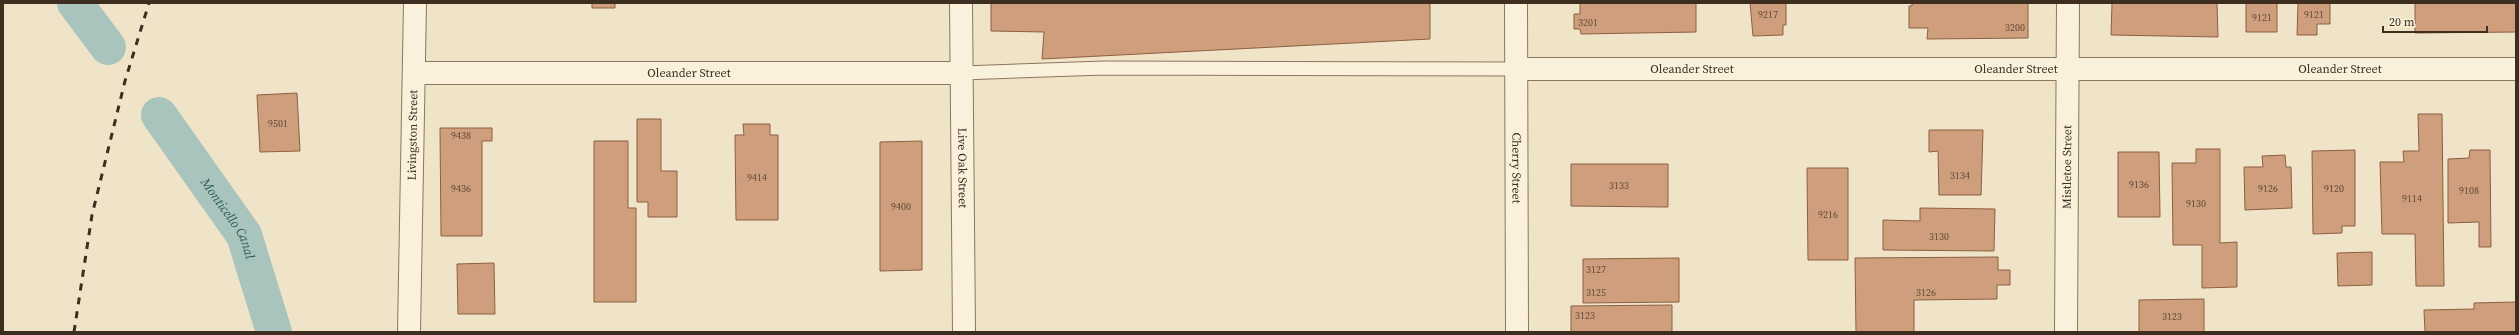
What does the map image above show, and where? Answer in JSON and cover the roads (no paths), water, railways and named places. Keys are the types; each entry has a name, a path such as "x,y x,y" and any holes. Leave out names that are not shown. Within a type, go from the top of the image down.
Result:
{"street":[{"name":"Livingston Street","path":"409,332 415,73 415,3"},
{"name":"Live Oak Street","path":"961,3 964,332"},
{"name":"Cherry Street","path":"1516,3 1517,332"},
{"name":"Mistletoe Street","path":"2066,332 2066,70 2068,3"},
{"name":"Oleander Street","path":"1516,69 2516,69"},
{"name":"Oleander Street","path":"415,73 962,73"}],"lane":[{"path":"962,73 1104,68 1516,69"}],"waterway":[{"path":"75,3 108,47"},
{"name":"Monticello Canal","path":"159,115 244,235 274,332"}],"railway":[{"path":"74,332 92,215 125,81 149,3"}]}
